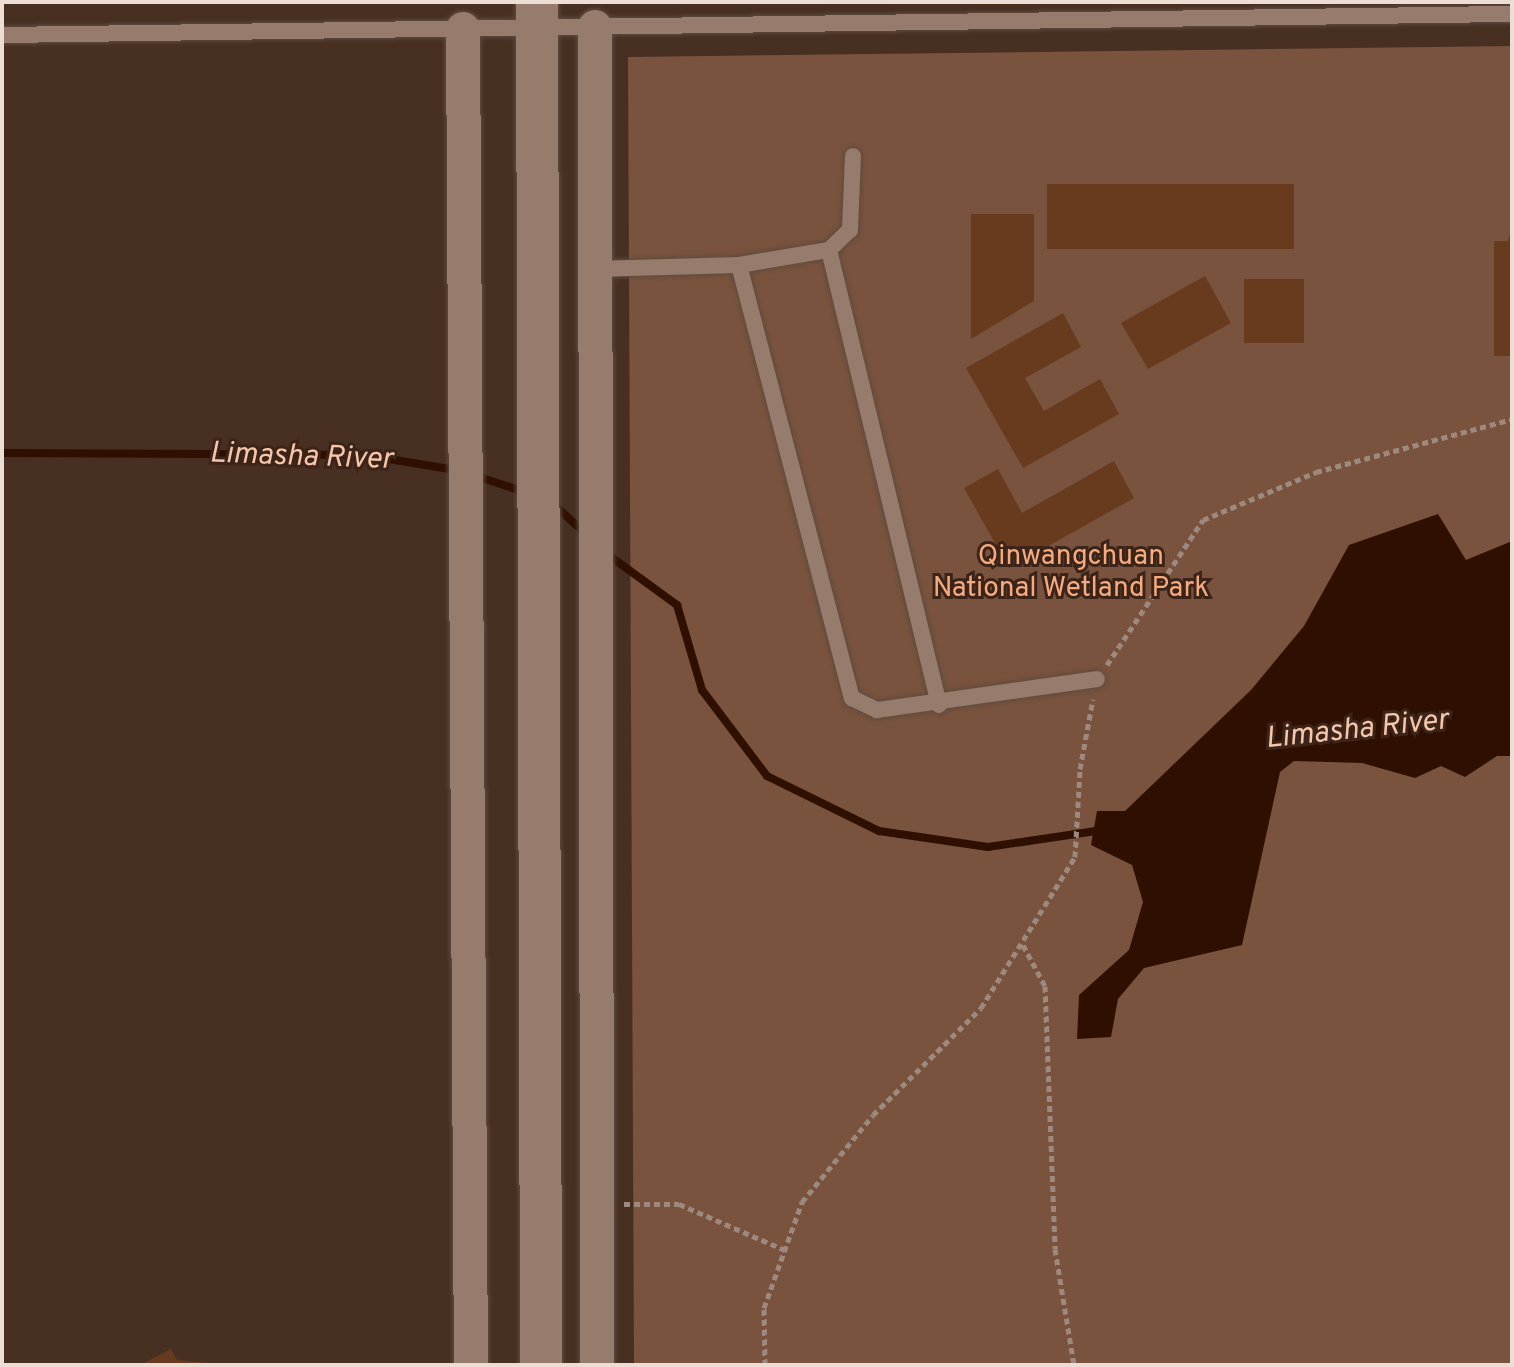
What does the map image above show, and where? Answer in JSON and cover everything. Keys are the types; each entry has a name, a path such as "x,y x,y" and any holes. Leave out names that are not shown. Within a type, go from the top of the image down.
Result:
{"street":[{"path":"537,15 541,1365"},
{"path":"595,27 597,1365"},
{"path":"463,29 469,580 471,1365"}],"lane":[{"path":"2,35 463,29 537,15 595,27 1512,14"},
{"path":"595,269 739,265 829,250 850,230 853,156"},
{"path":"829,250 939,705"},
{"path":"739,265 842,678 852,698 877,710 939,705 1097,679"}],"path":[{"path":"765,1365 764,1308 802,1202 873,1115 981,1008 1075,857 1080,769 1097,679 1203,520 1316,472 1512,419"},
{"path":"1023,945 1045,986 1055,1249 1074,1365"},
{"path":"597,1204 679,1204 785,1250"}],"green space":[{"name":"Qinwangchuan National Wetland Park","path":"1512,46 1512,1365 634,1365 628,57"}],"water":[{"path":"1438,514 1466,560 1512,541 1512,756 1497,756 1465,777 1441,766 1415,778 1362,763 1294,761 1280,772 1242,945 1144,968 1118,999 1111,1037 1077,1039 1079,995 1129,950 1143,902 1132,865 1091,845 1097,811 1125,811 1251,690 1304,626 1349,545"}],"building":[{"path":"1047,184 1294,184 1294,249 1047,249"},
{"path":"971,214 1034,214 1034,301 971,339"},
{"path":"1512,226 1512,356 1494,356 1494,241 1508,241"},
{"path":"1205,276 1231,323 1148,369 1121,323"},
{"path":"1244,279 1304,279 1304,343 1244,343"},
{"path":"1063,313 1081,347 1025,378 1044,411 1100,379 1119,414 1023,468 966,368"},
{"path":"1114,461 1134,498 1009,568 964,488 998,469 1022,513"},
{"path":"171,1349 177,1360 232,1365 140,1365"}],"waterway":[{"name":"Limasha River","path":"2,453 364,455 456,470"},
{"name":"Limasha River","path":"473,475 525,492"},
{"name":"Limasha River","path":"552,503 586,534"},
{"name":"Limasha River","path":"607,554 677,605 702,690 767,776 879,831 988,847 1103,830"}]}
